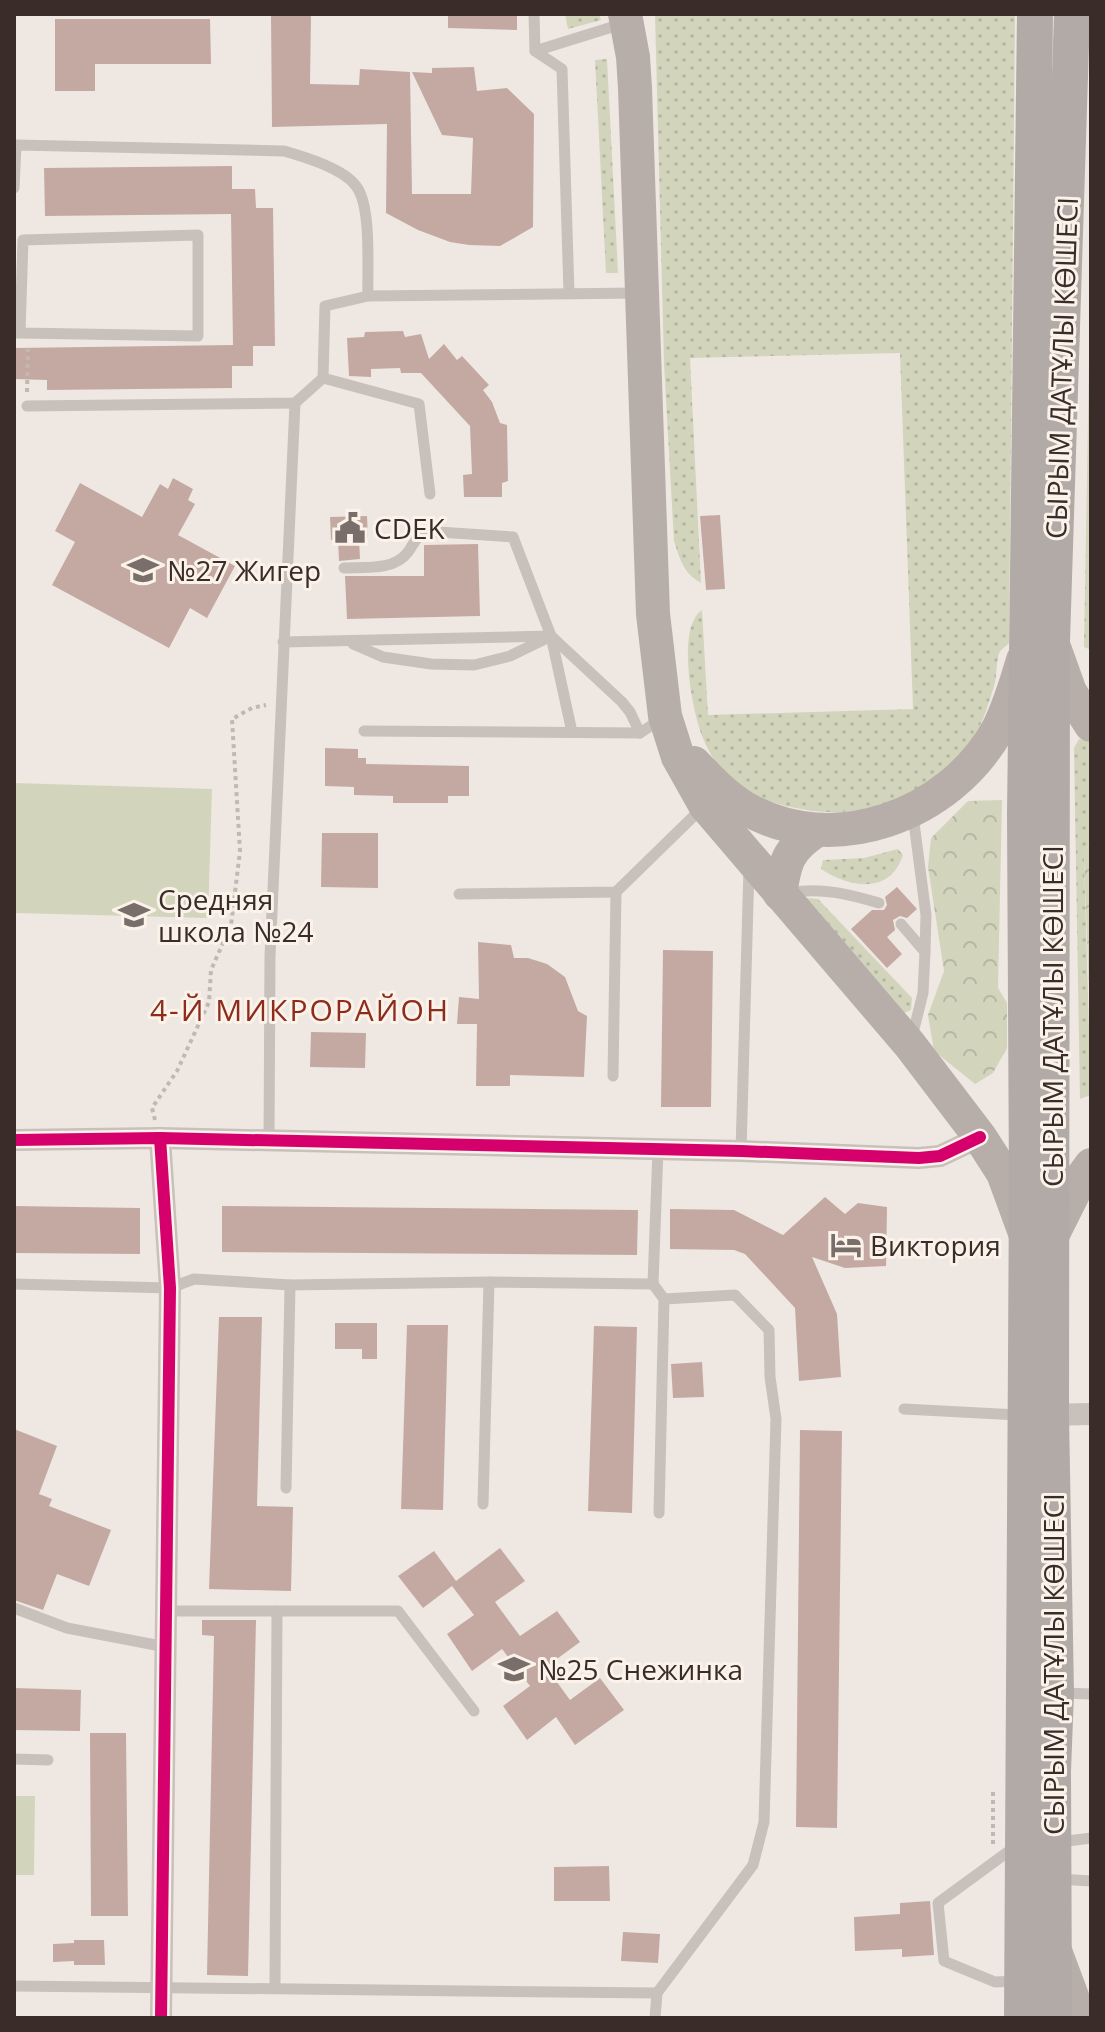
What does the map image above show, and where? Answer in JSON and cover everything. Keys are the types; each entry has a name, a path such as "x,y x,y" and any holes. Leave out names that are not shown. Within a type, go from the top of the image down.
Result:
{"highway":[{"name":"СЫРЫМ ДАТҰЛЫ КӨШЕСІ","path":"1035,14 1040,641 1038,1842 1053,1879 1054,2018"},
{"name":"СЫРЫМ ДАТҰЛЫ КӨШЕСІ","path":"1040,641 1072,14"},
{"name":"СЫРЫМ ДАТҰЛЫ КӨШЕСІ","path":"1022,2018 1022,1981 1038,1842 1074,1693 1038,1415"}],"main road":[{"path":"626,18 635,88 653,614 652,725 678,757 705,805 910,1045 980,1137 1039,1237 1091,1165"},
{"path":"1040,641 1091,725"},
{"path":"652,725 718,788 745,808 778,822 817,830 851,829 912,811 947,790 968,770 997,730 1040,641"},
{"path":"780,894 784,865 789,854 801,840 817,830"},
{"path":"1053,1946 1080,2018"}],"street":[{"path":"14,1140 160,1138 919,1158 940,1156 980,1137"},
{"path":"160,1138 170,1288 161,2018"},
{"path":"1038,1415 1091,1414"}],"lane":[{"path":"534,14 535,51"},
{"path":"535,51 626,18"},
{"path":"535,51 562,69 569,293"},
{"path":"14,188 16,145 284,151 322,163 356,185 364,206 368,296"},
{"path":"198,235 198,336 21,333 18,239 198,235"},
{"path":"27,406 295,403 323,378 325,306 368,296 642,293"},
{"path":"323,378 419,404 430,494"},
{"path":"269,1141 270,956 295,403"},
{"path":"344,568 391,564 405,556 415,538 424,531 513,537 551,636 572,732"},
{"path":"349,642 383,657 431,664 474,665 510,656 551,636"},
{"path":"283,642 551,636 622,702 652,725"},
{"path":"364,731 572,732 652,725"},
{"path":"459,894 616,892 705,805"},
{"path":"910,1045 923,993 926,915 912,811"},
{"path":"741,1151 750,858"},
{"path":"780,894 812,889 840,892 879,903"},
{"path":"613,1076 616,892"},
{"path":"901,924 925,952"},
{"path":"658,1149 653,1284 664,1299 659,1513"},
{"path":"14,1284 170,1288 194,1279 290,1285 489,1282 653,1284"},
{"path":"483,1504 489,1282"},
{"path":"286,1488 290,1285"},
{"path":"655,2018 657,1993 753,1865 764,1822 776,1419 770,1377 769,1330 735,1295 664,1299"},
{"path":"904,1409 1038,1415"},
{"path":"14,1608 67,1628 166,1647"},
{"path":"166,1611 398,1611 474,1711"},
{"path":"275,1988 277,1611"},
{"path":"14,1759 48,1760"},
{"path":"1022,1981 995,1982 944,1961 938,1903 1038,1842 1091,1838"},
{"path":"1053,1879 1091,1881"},
{"path":"14,1986 657,1993"}],"path":[{"path":"21,333 27,406"},
{"path":"160,1138 152,1108 177,1071 209,1002 211,970 231,925 240,851 232,719 252,708 280,702"}],"green space":[{"path":"565,14 599,14 601,20 568,29"},
{"path":"655,14 1015,14 1009,643 1000,651 986,711 961,754 922,787 875,806 851,811 815,811 780,804 747,792 732,783 717,765 699,726 691,691 688,651 694,619 702,610 708,715 913,709 900,353 690,358 701,583 690,575 674,541 664,364"},
{"path":"607,59 618,273 606,273 595,60"},
{"path":"1091,249 1091,650 1084,647"},
{"path":"1079,739 1088,740 1091,745 1091,834 1084,860 1091,1095 1080,1099 1074,748"},
{"path":"14,783 212,789 208,918 14,913"},
{"path":"1002,800 998,988 1007,1003 1007,1048 993,1073 975,1084 934,1051 928,1015 944,971 928,867 931,838 968,801"},
{"path":"1091,834 1091,1042 1084,860"},
{"path":"898,849 903,855 897,868 879,882 856,883 821,869 823,860 864,858"},
{"path":"807,898 818,899 912,998 911,1010 904,1013 805,908"},
{"path":"14,1796 35,1796 34,1875 14,1875"}],"building":[{"path":"271,14 311,14 310,84 359,85 360,69 410,72 412,194 471,194 473,138 442,135 412,72 432,73 432,68 474,67 477,91 507,88 534,114 533,227 500,246 469,245 450,242 418,230 386,213 387,124 272,127"},
{"path":"448,14 517,14 517,30 448,28"},
{"path":"55,19 210,19 211,64 95,64 95,91 55,91"},
{"path":"232,166 232,189 255,189 256,208 273,208 275,346 253,346 253,366 232,366 232,388 47,390 47,380 14,379 14,348 233,345 231,214 45,216 44,168"},
{"path":"403,331 405,337 421,334 429,359 444,344 457,360 462,356 489,385 483,390 492,402 500,423 507,425 508,481 502,483 502,497 464,497 463,475 472,474 470,426 421,373 401,373 400,368 371,369 371,377 349,376 347,338 364,337 365,332"},
{"path":"173,478 193,489 188,500 195,504 178,535 235,566 207,618 190,608 169,648 52,585 75,542 55,531 80,483 142,517 160,484 168,489"},
{"path":"720,515 725,589 706,590 700,516"},
{"path":"367,516 368,538 359,538 360,559 339,561 338,540 331,540 330,517"},
{"path":"478,544 480,616 347,619 345,576 424,576 424,545"},
{"path":"325,748 358,749 358,758 366,758 366,764 469,766 469,796 448,796 448,803 393,803 393,796 354,795 354,787 325,786"},
{"path":"322,833 378,833 378,888 321,887"},
{"path":"897,887 917,909 907,918 900,916 893,920 895,930 887,937 902,954 887,968 851,929 872,910 884,910 887,905 885,897"},
{"path":"478,942 511,945 514,958 528,958 547,964 565,977 578,1011 587,1016 584,1077 510,1075 510,1086 476,1086 477,1024 457,1024 459,997 479,999"},
{"path":"663,950 713,951 711,1107 661,1107"},
{"path":"311,1032 366,1033 365,1068 310,1067"},
{"path":"825,1197 845,1214 858,1203 887,1207 886,1266 845,1268 812,1257 837,1314 841,1377 799,1381 795,1308 745,1254 734,1250 670,1249 670,1209 734,1210 783,1235"},
{"path":"14,1206 140,1208 140,1254 14,1253"},
{"path":"222,1206 638,1210 637,1255 222,1252"},
{"path":"219,1317 262,1317 257,1506 293,1507 291,1591 209,1589"},
{"path":"335,1323 377,1323 377,1359 362,1359 362,1349 335,1349"},
{"path":"407,1325 448,1325 443,1510 401,1509"},
{"path":"594,1326 637,1327 632,1513 588,1511"},
{"path":"702,1362 704,1397 673,1398 671,1364"},
{"path":"14,1429 57,1446 39,1494 52,1499 49,1506 111,1530 89,1586 57,1574 43,1610 14,1600"},
{"path":"800,1430 842,1431 837,1828 796,1827"},
{"path":"500,1548 525,1581 495,1602 520,1636 557,1611 580,1642 546,1667 570,1700 600,1678 624,1710 575,1745 556,1717 527,1740 503,1706 530,1686 502,1649 472,1671 447,1634 474,1615 452,1586 423,1608 398,1576 434,1551 456,1581"},
{"path":"202,1620 256,1620 248,1976 207,1975 214,1636 202,1635"},
{"path":"14,1688 81,1690 80,1731 14,1730"},
{"path":"90,1733 126,1733 128,1916 91,1916"},
{"path":"609,1866 610,1901 554,1901 554,1867"},
{"path":"930,1901 934,1955 902,1957 902,1949 855,1951 854,1917 900,1914 900,1903"},
{"path":"623,1932 660,1934 658,1963 621,1961"},
{"path":"74,1940 104,1940 105,1965 53,1962 53,1944 74,1943"}],"cycle path":[{"path":"14,1140 160,1138 919,1158 940,1156 980,1137"},
{"path":"160,1138 170,1288 161,2018"}],"place":[{"name":"CDEK","path":"350,528"},
{"name":"№27 Жигер","path":"143,570"},
{"name":"Средняя школа №24","path":"134,915"},
{"name":"Виктория","path":"846,1245"},
{"name":"№25 Снежинка","path":"514,1669"}],"district":[{"name":"4-Й МИКРОРАЙОН","path":"300,1009"}]}
